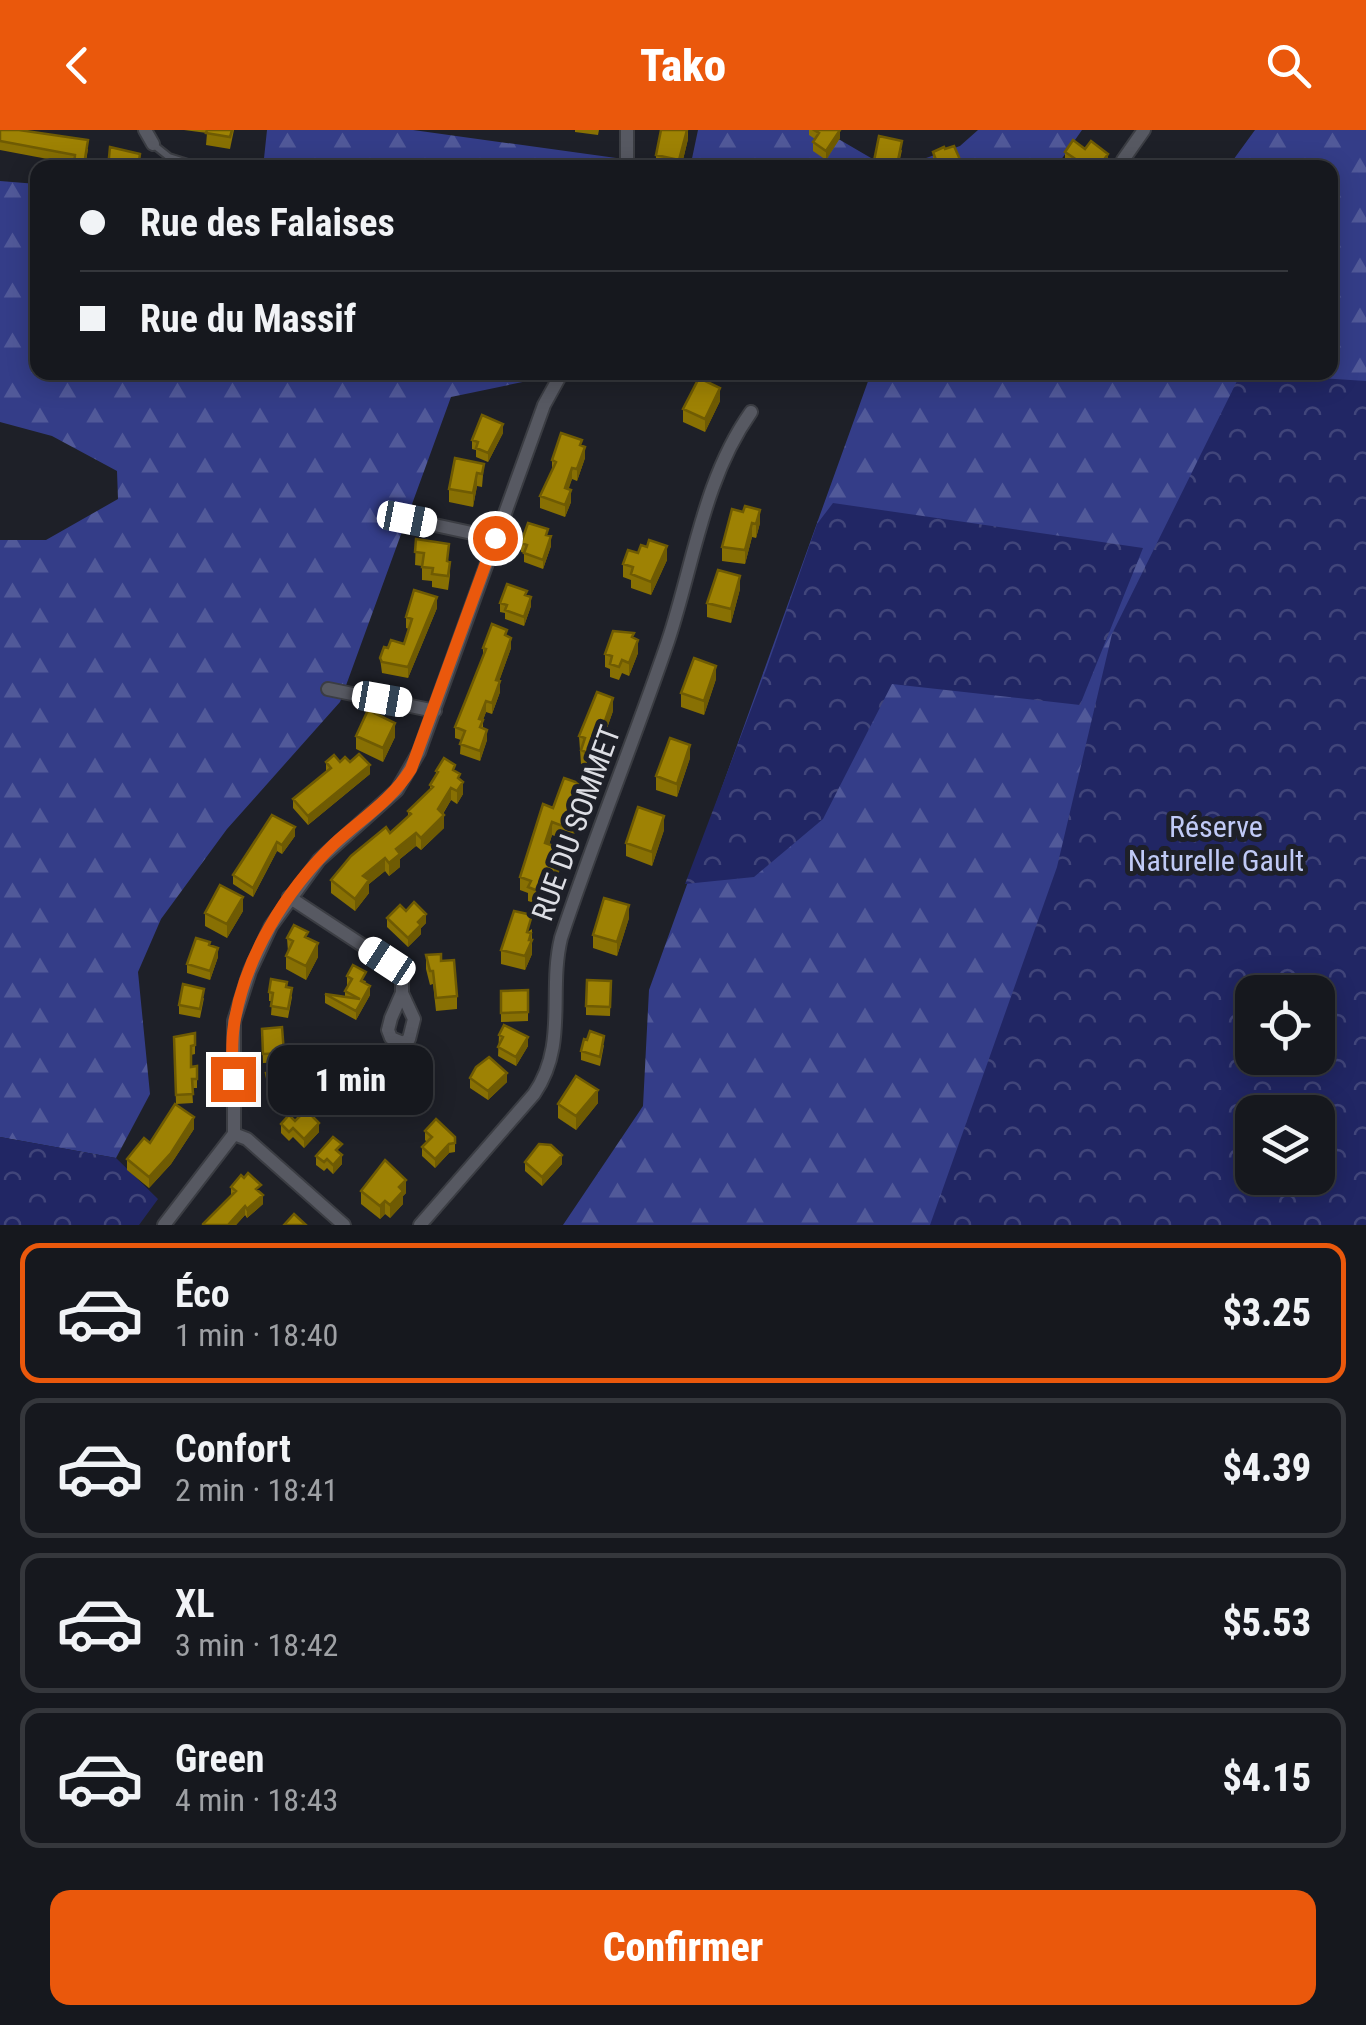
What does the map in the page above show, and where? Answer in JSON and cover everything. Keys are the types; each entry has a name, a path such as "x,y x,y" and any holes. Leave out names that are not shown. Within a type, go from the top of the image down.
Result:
{"street":[{"path":"145,130 154,144"},
{"path":"627,130 627,160"},
{"path":"1123,160 1144,130"},
{"path":"164,1225 234,1134 234,1020 260,946 289,897 319,860 397,790 420,752 544,405 558,380"},
{"name":"RUE DU SOMMET","path":"420,1225 534,1094 548,1069 557,1032 556,969 561,938 666,646 712,483 734,436 751,412"},
{"path":"407,519 495,538"},
{"path":"328,689 435,712"},
{"path":"289,897 394,966 402,979 402,993"},
{"path":"234,1134 247,1139 344,1225"}],"lane":[{"path":"154,144 181,160"}],"green space":[{"path":"267,130 413,130 630,160 264,160"},
{"path":"698,130 823,130 871,158 887,160 692,160"},
{"path":"978,130 1082,130 1061,160 920,160 960,146"},
{"path":"1255,130 1366,130 1366,1225 563,1225 643,1106 649,990 868,380 1338,380 1338,160 1233,160"},
{"path":"0,181 30,183 30,380 532,380 451,397 340,702 227,829 161,919 138,972 150,1094 116,1158 0,1137 0,540 46,540 118,499 117,471 52,436 0,422"},
{"name":"Réserve Naturelle Gault","path":"1238,380 1366,381 1366,1225 930,1225 1057,867 1112,634"},
{"path":"833,503 1143,548 1080,705 892,684 823,819 754,877 685,884 817,524"},
{"path":"0,1137 116,1158 158,1199 139,1225 0,1225"}],"building":[{"path":"0,130 88,140 85,160 0,141"},
{"path":"232,130 230,137 206,133"},
{"path":"661,130 687,130 679,160 656,155"},
{"path":"814,130 840,130 826,151 813,142 819,133"},
{"path":"879,136 902,141 898,160 874,160"},
{"path":"1073,140 1085,149 1091,141 1108,154 1104,160 1077,160 1065,152"},
{"path":"954,146 960,160 936,160 933,152"},
{"path":"110,147 140,154 139,160 109,160"},
{"path":"698,380 720,388 705,419 683,409"},
{"path":"482,415 503,424 488,453 476,448 478,442 472,440"},
{"path":"561,433 582,440 580,445 585,447 565,488 571,490 565,505 540,496 556,462 552,460"},
{"path":"455,458 484,464 482,474 477,473 473,493 449,489"},
{"path":"745,506 760,510 745,550 722,547 732,509 743,512"},
{"path":"528,523 548,529 546,535 551,536 543,560 524,553 527,545 521,543"},
{"path":"416,539 449,544 448,576 432,574 433,568 422,567 424,553 415,552"},
{"path":"649,540 667,546 651,582 631,574 633,567 623,564 628,550 638,553"},
{"path":"718,570 740,576 731,609 707,603"},
{"path":"507,584 527,591 525,595 531,597 524,617 505,610 507,605 500,603"},
{"path":"414,590 437,597 408,667 382,662 384,647 388,648 391,640 404,644 412,619 406,617"},
{"path":"492,624 507,630 505,635 511,638 492,703 486,701 479,719 483,720 480,727 487,730 480,751 460,744 465,731 455,727"},
{"path":"613,631 634,633 632,637 638,640 629,663 622,660 619,667 610,664 612,656 605,654"},
{"path":"694,658 716,666 704,701 681,693"},
{"path":"597,692 613,698 593,755 581,750 585,738 579,736"},
{"path":"368,710 395,723 383,748 356,736"},
{"path":"670,738 690,745 677,784 656,776"},
{"path":"359,754 370,765 308,816 293,799 331,768 326,762 334,755 340,762 345,757 350,762"},
{"path":"444,758 455,765 453,770 463,782 457,791 451,788 438,809 444,815 421,838 416,833 396,849 400,854 389,863 385,858 363,876 369,880 355,899 331,880 351,856 386,827 390,833 411,814 408,811 433,787 430,785"},
{"path":"564,778 587,786 573,824 568,828 552,822 545,843 562,849 549,887 540,884 538,891 528,887 531,881 520,877 543,804 553,808"},
{"path":"638,807 664,816 652,852 626,843"},
{"path":"272,815 295,827 282,845 277,842 253,888 233,875"},
{"path":"220,885 243,897 227,924 205,913"},
{"path":"604,898 629,905 617,942 593,935"},
{"path":"414,902 426,914 408,938 387,918 400,905 406,911"},
{"path":"514,911 532,915 527,932 532,940 525,956 501,950"},
{"path":"294,925 318,943 306,966 286,956 293,941 287,938"},
{"path":"196,938 218,948 210,971 187,964"},
{"path":"441,954 441,961 454,960 457,996 436,998 433,971 426,955"},
{"path":"353,965 366,972 361,981 370,986 356,1011 325,994 360,999 345,991 352,979 347,976"},
{"path":"271,979 287,982 286,987 292,988 288,1009 271,1006"},
{"path":"587,980 611,981 610,1007 586,1006"},
{"path":"183,984 204,989 200,1009 179,1005"},
{"path":"528,990 528,1012 501,1013 501,991"},
{"path":"504,1025 528,1037 516,1057 498,1047"},
{"path":"282,1027 284,1053 263,1054 262,1029"},
{"path":"590,1031 604,1036 600,1057 581,1051"},
{"path":"195,1033 195,1045 191,1046 191,1067 197,1066 197,1079 192,1079 193,1094 176,1095 174,1037"},
{"path":"366,1046 399,1065 389,1084 376,1078 374,1082 355,1067"},
{"path":"489,1057 507,1073 488,1091 470,1078"},
{"path":"292,1068 297,1090 271,1096 266,1073"},
{"path":"576,1076 598,1090 576,1116 558,1104"},
{"path":"175,1104 194,1117 171,1153 149,1177 127,1159 144,1138 150,1143"},
{"path":"306,1110 319,1123 304,1139 293,1128 289,1132 281,1124 289,1115 295,1121"},
{"path":"436,1119 455,1137 455,1143 435,1159 422,1147 432,1137 425,1131"},
{"path":"333,1137 342,1144 336,1150 342,1155 333,1165 316,1156"},
{"path":"539,1144 551,1145 562,1155 542,1177 525,1162"},
{"path":"385,1160 406,1180 399,1187 403,1191 390,1205 385,1201 380,1206 361,1191"},
{"path":"248,1173 261,1185 256,1189 263,1195 247,1209 245,1206 228,1225 203,1225 236,1191 231,1187 241,1175 244,1178"},
{"path":"294,1214 306,1225 284,1225"}],"route":[{"path":"233,1079 234,1020 260,946 302,879 355,826 388,800 411,769 435,712 495,538"}]}
